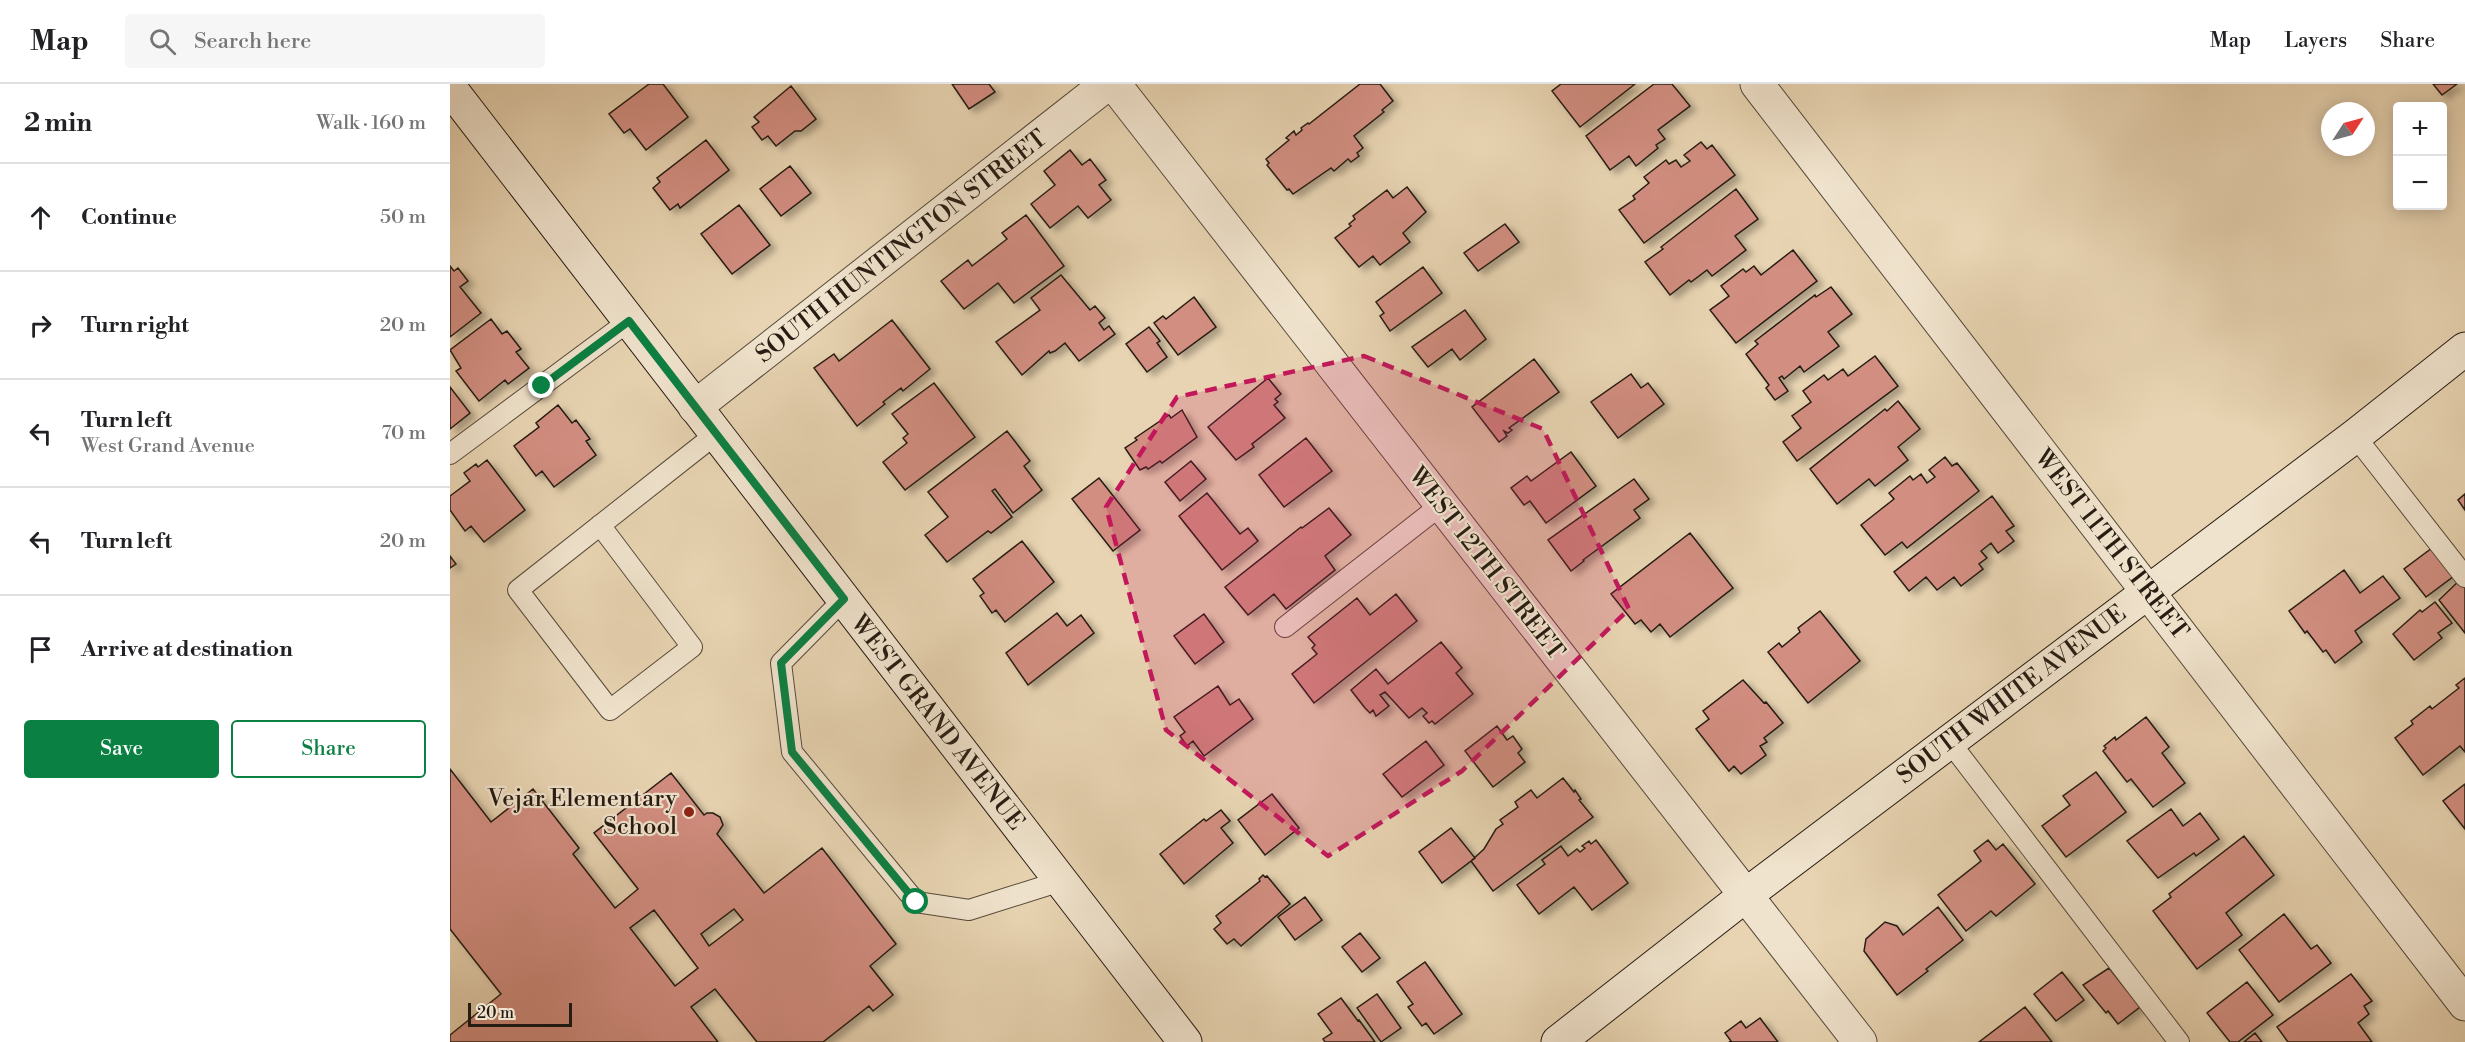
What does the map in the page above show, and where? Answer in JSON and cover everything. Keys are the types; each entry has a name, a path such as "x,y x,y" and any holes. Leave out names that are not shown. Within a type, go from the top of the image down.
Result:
{"street":[{"name":"SOUTH HUNTINGTON STREET","path":"695,407 1107,84"},
{"name":"WEST 12TH STREET","path":"1114,84 1860,1042"},
{"name":"WEST 11TH STREET","path":"1757,84 2465,1004"},
{"name":"WEST GRAND AVENUE","path":"450,88 1185,1042"},
{"name":"SOUTH WHITE AVENUE","path":"1558,1042 1949,741 2355,436 2465,349"}],"lane":[{"path":"450,454 629,321"},
{"path":"600,525 692,647 610,710 518,590 600,525 716,434"},
{"path":"2355,436 2465,577"},
{"path":"1285,627 1441,505"},
{"path":"844,599 781,663 792,752 916,902 969,910 1061,881"},
{"path":"1949,741 2179,1042"}],"highlighted area":[{"path":"1364,356 1543,429 1629,609 1462,771 1328,856 1166,730 1106,507 1177,397"}],"building":[{"path":"649,84 663,84 688,117 646,150 630,129 624,133 609,114"},
{"path":"952,84 989,84 995,92 969,109"},
{"path":"1360,84 1380,84 1393,101 1382,110 1384,112 1354,136 1363,148 1357,153 1359,156 1351,162 1348,159 1334,171 1331,168 1293,194 1267,165 1269,163 1266,159 1289,140 1286,138 1294,131 1296,135 1302,130 1301,128"},
{"path":"1561,84 1635,84 1580,127 1552,91"},
{"path":"1654,84 1672,84 1690,106 1658,130 1665,139 1656,145 1658,148 1636,166 1629,156 1610,170 1586,136"},
{"path":"2433,84 2457,84 2442,95"},
{"path":"791,86 816,119 801,131 795,131 776,146 768,136 762,140 752,127 759,122 754,117"},
{"path":"706,140 729,170 680,208 678,204 670,210 653,188 660,182 657,178"},
{"path":"1701,142 1707,149 1712,145 1735,175 1644,243 1619,210 1635,199 1633,196 1649,183 1644,177 1666,160 1669,164 1676,160 1681,167 1690,161 1684,155"},
{"path":"1070,150 1082,165 1090,159 1106,180 1099,185 1111,200 1088,218 1078,206 1050,228 1031,204 1055,185 1044,171"},
{"path":"790,166 811,193 781,216 760,189"},
{"path":"1407,187 1426,212 1403,233 1410,242 1380,265 1373,256 1359,267 1335,238 1351,226 1349,224 1355,219 1353,216 1387,190 1393,198"},
{"path":"1736,189 1758,219 1735,236 1746,250 1712,276 1707,270 1670,295 1645,262"},
{"path":"739,205 770,245 732,274 701,234"},
{"path":"1026,215 1064,266 1014,303 998,283 964,309 941,281 968,260 972,266 1007,239 1002,233"},
{"path":"1505,224 1519,242 1478,271 1464,253"},
{"path":"1793,250 1817,281 1736,343 1710,310 1729,296 1721,286 1743,269 1746,272 1754,266 1761,275"},
{"path":"450,266 454,271 458,268 468,281 460,287 481,313 450,337"},
{"path":"1423,267 1442,293 1390,331 1380,316 1384,313 1376,302"},
{"path":"1061,275 1090,310 1095,306 1105,318 1099,323 1104,330 1109,326 1115,334 1079,361 1065,343 1055,351 1050,353 1049,351 1022,375 996,342 1040,310 1031,298"},
{"path":"1831,287 1852,314 1828,332 1839,346 1804,372 1800,366 1784,379 1782,376 1779,378 1788,391 1775,400 1766,388 1769,385 1746,354 1758,344 1755,341 1815,295 1816,297"},
{"path":"1194,297 1216,327 1178,355 1154,323 1163,316 1166,319"},
{"path":"1465,310 1486,339 1460,360 1452,349 1428,367 1412,347"},
{"path":"491,319 502,334 507,331 521,349 516,352 529,368 508,384 505,380 479,401 456,371 461,368 450,350"},
{"path":"892,320 930,369 903,391 901,388 883,402 885,404 857,426 814,368 834,354 839,361"},
{"path":"1149,327 1160,341 1157,343 1167,357 1147,372 1126,344"},
{"path":"1875,356 1898,386 1797,461 1783,442 1801,428 1792,416 1811,402 1803,391 1824,375 1828,380 1843,369 1848,376"},
{"path":"1534,359 1559,392 1509,428 1512,430 1508,433 1504,431 1507,436 1499,442 1472,407"},
{"path":"1631,374 1641,388 1648,383 1664,404 1618,438 1591,402"},
{"path":"1268,378 1281,394 1275,399 1278,402 1274,405 1285,418 1252,444 1254,447 1236,460 1208,427"},
{"path":"934,383 975,437 905,490 883,462 907,443 903,438 908,434 892,414"},
{"path":"450,387 470,413 450,429"},
{"path":"1898,401 1920,429 1898,447 1908,460 1875,486 1869,479 1837,504 1810,469"},
{"path":"558,405 572,423 576,420 590,439 586,441 596,455 554,487 542,471 536,476 514,446 539,427 536,423"},
{"path":"1182,410 1197,437 1162,463 1160,461 1148,469 1146,467 1140,470 1125,448 1137,440 1135,438 1169,415 1171,418"},
{"path":"1007,431 1030,461 1024,466 1042,490 1013,513 995,489 992,491 1012,517 991,533 988,531 947,562 925,535 948,517 928,492"},
{"path":"1306,438 1332,471 1284,507 1259,475"},
{"path":"1571,452 1596,486 1546,523 1530,501 1524,505 1511,488 1527,476 1531,481"},
{"path":"1945,457 1952,466 1957,463 1979,491 1907,548 1902,542 1885,555 1861,525 1894,499 1889,493 1910,476 1913,480 1921,474 1927,483 1935,477 1929,470"},
{"path":"487,460 525,510 484,542 471,526 465,531 450,510 450,496 470,481 464,473 476,464 478,467"},
{"path":"1191,461 1206,479 1180,501 1165,482"},
{"path":"1099,478 1140,530 1113,551 1072,499"},
{"path":"1634,479 1649,499 1634,510 1640,518 1571,571 1548,540"},
{"path":"1207,493 1240,534 1248,528 1258,541 1222,570 1179,516"},
{"path":"2465,494 2465,510 2458,500"},
{"path":"1992,496 2014,526 2006,531 2014,541 1998,553 1991,543 1981,551 1987,558 1979,564 1983,569 1961,586 1954,577 1937,590 1926,577 1909,591 1894,572"},
{"path":"1329,508 1351,535 1325,556 1335,570 1286,609 1274,594 1248,615 1225,587 1301,527"},
{"path":"1690,533 1733,588 1670,637 1660,624 1651,632 1641,620 1635,624 1611,594"},
{"path":"1022,541 1054,582 1005,622 996,610 992,613 980,596 984,593 973,579"},
{"path":"2432,548 2454,576 2426,597 2404,569"},
{"path":"450,556 456,564 450,568"},
{"path":"2344,570 2360,593 2383,576 2400,598 2355,631 2362,642 2335,663 2307,631 2305,633 2289,611"},
{"path":"2465,577 2465,633 2439,600"},
{"path":"1396,594 1417,621 1314,703 1292,674 1317,654 1312,648 1315,645 1308,637 1357,598 1370,615"},
{"path":"2435,602 2452,623 2438,633 2442,638 2414,660 2393,634 2420,610 2422,612"},
{"path":"1820,611 1860,661 1808,703 1768,652 1779,643 1782,647 1800,632 1798,628"},
{"path":"1057,613 1067,626 1081,615 1094,633 1028,685 1006,653"},
{"path":"1204,614 1224,642 1195,664 1174,636"},
{"path":"1441,642 1462,668 1456,673 1473,694 1435,724 1432,721 1429,723 1423,716 1427,713 1422,708 1409,718 1385,692 1380,695 1389,706 1376,716 1373,710 1370,713 1365,708 1351,690 1376,669 1388,684"},
{"path":"2465,678 2465,752 2460,746 2423,775 2395,738 2413,724 2411,721 2430,706 2432,709 2459,688 2456,685"},
{"path":"1743,680 1764,703 1766,702 1783,723 1764,738 1767,742 1760,746 1766,755 1741,774 1734,766 1729,771 1696,729 1709,719 1703,711"},
{"path":"1218,686 1230,705 1239,699 1253,719 1204,756 1193,741 1187,746 1180,736 1185,732 1174,717"},
{"path":"2146,717 2169,747 2162,753 2185,783 2153,807 2131,779 2127,782 2103,751 2106,748 2104,746 2115,737 2116,740"},
{"path":"1497,726 1507,740 1513,736 1522,749 1518,753 1525,762 1493,787 1465,751"},
{"path":"1426,741 1444,765 1402,797 1383,774"},
{"path":"450,769 491,822 533,789 579,848 573,854 615,908 638,889 594,833 671,773 704,815 713,813 720,817 723,825 717,834 764,893 822,848 896,944 870,966 893,995 873,1011 869,1006 823,1042 757,1042 715,989 691,1007 718,1042 450,1042 450,1035 501,994 450,929","holes":["734,909 743,920 709,946 701,934","654,910 698,968 675,986 630,928"]},
{"path":"2096,772 2126,812 2066,857 2042,826 2070,805 2063,796"},
{"path":"1563,778 1574,792 1575,790 1581,799 1579,800 1593,817 1493,891 1471,861 1484,849 1496,829 1503,824 1500,820 1518,807 1515,802 1531,790 1537,798"},
{"path":"2465,784 2465,829 2443,801"},
{"path":"1272,794 1299,828 1265,855 1238,820"},
{"path":"2171,809 2183,826 2200,813 2219,839 2196,856 2194,853 2158,878 2127,841"},
{"path":"1221,810 1230,821 1221,828 1233,843 1184,884 1160,854 1204,819 1206,821"},
{"path":"1451,828 1475,858 1442,883 1419,852"},
{"path":"2244,836 2274,875 2226,913 2242,935 2197,969 2153,911 2171,897 2169,894"},
{"path":"1596,840 1628,883 1592,910 1574,887 1539,914 1517,885 1545,864 1542,860 1561,846 1568,856 1577,849 1580,852 1585,848 1582,846 1589,841 1591,844"},
{"path":"1988,840 1996,850 2003,844 2035,884 1996,916 1991,911 1966,931 1938,895 1981,861 1974,851"},
{"path":"1263,875 1267,876 1290,904 1241,946 1234,939 1227,944 1214,929 1221,923 1216,916 1260,881"},
{"path":"1305,897 1322,920 1295,940 1278,917"},
{"path":"1938,907 1963,940 1897,995 1864,951 1866,939 1885,922 1897,926 1903,935"},
{"path":"2284,914 2311,949 2317,945 2331,963 2279,1002 2239,950"},
{"path":"1360,933 1380,958 1362,972 1342,947"},
{"path":"1425,962 1462,1014 1434,1034 1426,1023 1422,1026 1408,1007 1413,1004 1397,982"},
{"path":"2109,968 2140,1007 2118,1024 2083,985"},
{"path":"2062,972 2084,1000 2056,1021 2034,994"},
{"path":"2351,974 2372,1001 2364,1006 2369,1014 2358,1023 2372,1042 2288,1042 2277,1027"},
{"path":"2247,982 2273,1015 2238,1042 2230,1042 2207,1013"},
{"path":"1377,994 1401,1028 1381,1042 1357,1008"},
{"path":"1341,998 1375,1042 1325,1042 1323,1039 1332,1033 1318,1014"},
{"path":"2025,1007 2052,1042 1979,1042"},
{"path":"1760,1018 1778,1042 1729,1042 1731,1041 1725,1033 1741,1021 1746,1028"},
{"path":"2255,1033 2262,1042 2244,1042"}],"place":[{"name":"Vejar Elementary School","path":"689,812"}],"route":[{"path":"542,386 629,321 844,599 781,663 792,752 916,902"}]}
